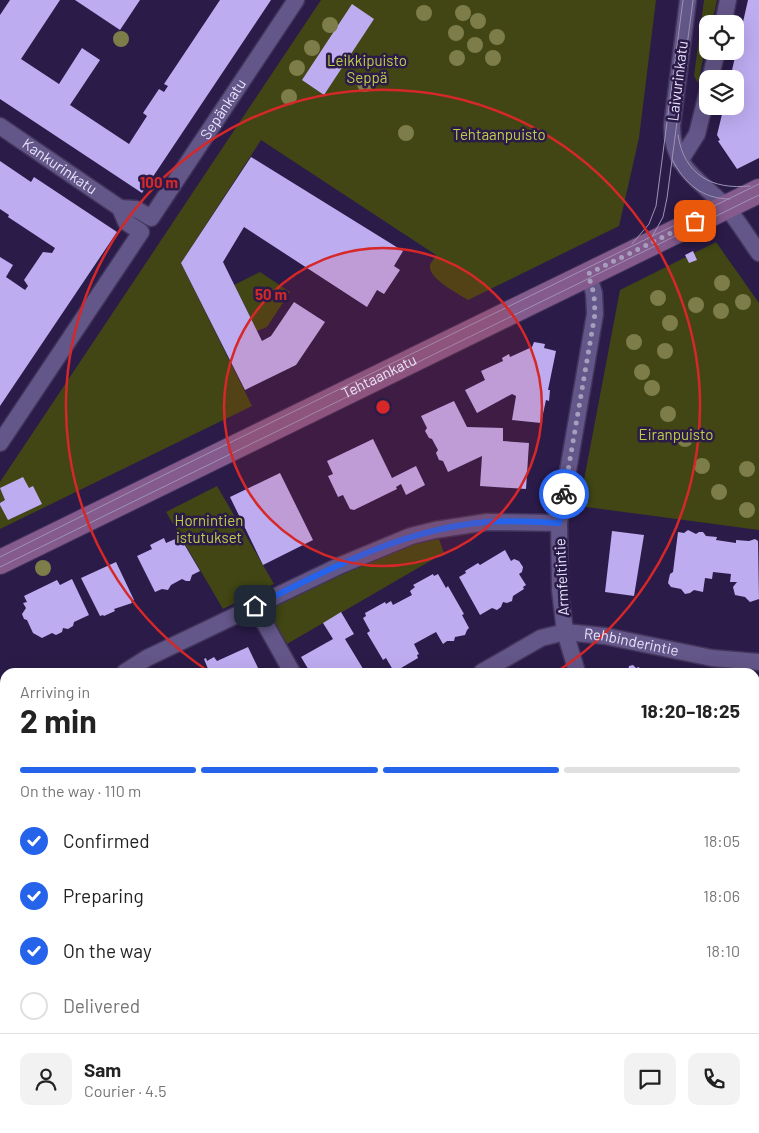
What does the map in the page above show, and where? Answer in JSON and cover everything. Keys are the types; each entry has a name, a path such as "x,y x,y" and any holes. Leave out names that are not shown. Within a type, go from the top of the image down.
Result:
{"street":[{"name":"Sepänkatu","path":"150,218 296,0"},
{"name":"Laivurinkatu","path":"688,0 672,126 674,146 687,172 726,207 759,253"},
{"path":"725,15 728,0"},
{"name":"Laivurinkatu","path":"680,161 696,134 701,115"},
{"name":"Kankurinkatu","path":"0,126 120,208 136,209 150,218"},
{"name":"Tehtaankatu","path":"0,562 759,191"},
{"name":"Kankurinkatu","path":"0,443 141,232 126,222 120,208"},
{"name":"Armfeltintie","path":"576,668 565,632 560,590 559,523 595,314 594,294 588,274"},
{"path":"131,668 147,658 341,564 411,536 487,522 559,523"},
{"path":"255,606 290,668"},
{"name":"Rehbinderintie","path":"489,668 541,638 565,632 605,636 733,666 759,662"}],"green space":[{"name":"Tehtaanpuisto","path":"321,0 656,0 639,138 619,226 468,300 444,285 433,275 430,265 436,255 261,140 181,263 252,406 0,529 0,482"},
{"path":"704,0 717,0 714,15 702,15"},
{"path":"699,38 699,60 703,60 701,70 699,70 698,83 694,76"},
{"name":"Eiranpuisto","path":"716,242 759,303 759,530 579,506 620,290"},
{"path":"260,272 290,292 267,327 257,331 234,285"},
{"name":"Hornintien istutukset","path":"217,486 274,584 223,609 166,512"},
{"path":"439,539 444,553 287,644 268,611 268,607 373,558 417,543"}],"building":[{"path":"10,0 60,0 21,59 59,84 82,48 100,60 70,105 129,144 147,116 143,113 159,89 164,92 168,86 164,84 220,0 271,0 142,193 0,99 0,15"},
{"path":"75,0 140,0 120,30"},
{"path":"748,0 759,0 759,158 737,169 718,141 720,140 717,135 722,115 744,115 744,70 732,70 734,60 744,60 744,18"},
{"path":"352,4 374,19 324,95 302,80"},
{"path":"251,157 403,251 394,266 400,270 384,294 377,290 367,307 244,227 223,262 262,341 271,336 294,302 325,322 296,365 245,390 181,263"},
{"path":"0,161 31,182 34,177 117,232 0,406 0,257 13,265 6,277 25,290 28,286 24,280 43,252 52,253 55,248 8,217 9,215 0,209"},
{"path":"693,251 697,260 689,263 685,255"},
{"path":"534,342 545,344 544,348 556,351 548,390 550,390 549,401 546,400 541,423 512,420 516,396 512,394 477,413 465,390 485,380 481,371 503,361 502,358 509,354 510,357 532,347"},
{"path":"454,401 467,427 503,428 503,441 529,443 526,489 480,486 482,456 448,472 443,461 439,460 436,453 438,450 432,439 429,438 425,431 427,428 421,416"},
{"path":"373,439 392,478 416,466 425,485 406,495 401,484 396,487 397,489 354,510 350,509 343,495 338,497 328,476 333,474 327,461"},
{"path":"280,473 313,540 263,565 230,497"},
{"path":"23,477 29,488 33,486 42,504 8,520 0,505 5,500 0,488"},
{"path":"688,530 696,534 703,532 706,536 717,537 716,540 736,543 736,540 749,541 755,539 758,541 759,599 750,602 745,597 735,595 733,587 737,582 730,582 731,574 713,572 712,579 705,578 703,592 694,590 685,594 681,589 671,587 668,583 670,574 673,572 678,532 684,533"},
{"path":"612,531 644,535 634,596 605,592"},
{"path":"180,537 200,571 192,575 190,581 182,579 171,585 168,590 162,589 155,592 137,556 152,549 150,545 164,538 166,543"},
{"path":"505,550 511,561 514,559 519,561 523,567 522,572 519,574 526,585 523,587 524,589 513,596 512,601 503,602 497,610 492,608 480,615 459,577 478,563 480,565"},
{"path":"116,562 134,600 131,601 132,603 114,609 115,611 100,616 81,578"},
{"path":"433,574 434,576 438,574 446,588 448,586 464,614 462,615 469,628 465,635 455,637 454,641 447,641 443,644 436,632 414,644 419,654 417,655 418,658 401,668 392,668 386,658 383,660 367,633 370,631 363,618 366,616 365,613 385,602 386,604 391,601 393,605 412,595 410,591 415,587 413,585"},
{"path":"72,579 89,615 74,622 73,626 68,629 63,628 62,632 56,635 52,633 42,638 33,633 22,614 26,608 23,603 27,602 24,596 57,580 60,585"},
{"path":"341,612 354,634 345,639 363,668 308,668 301,657 333,639 323,623"},
{"path":"248,647 258,668 208,668 204,659 206,658 207,661 214,657 217,661"}],"tram line":[{"path":"632,244 649,224 656,206 683,0"},
{"path":"652,237 663,217 667,198 693,0"},
{"path":"678,135 686,160 693,170 702,177 724,185 736,187 750,186"},
{"path":"672,159 682,175 695,188 711,196 730,199"},
{"path":"0,557 759,184"},
{"path":"0,567 759,195"}],"way so far":[{"path":"564,494 595,314 594,294 588,274 695,221"}],"route":[{"path":"255,606 341,564 411,536 435,530 487,522 559,523 564,494"}],"park label":[{"name":"Leikkipuisto Seppä","path":"367,70"}]}
